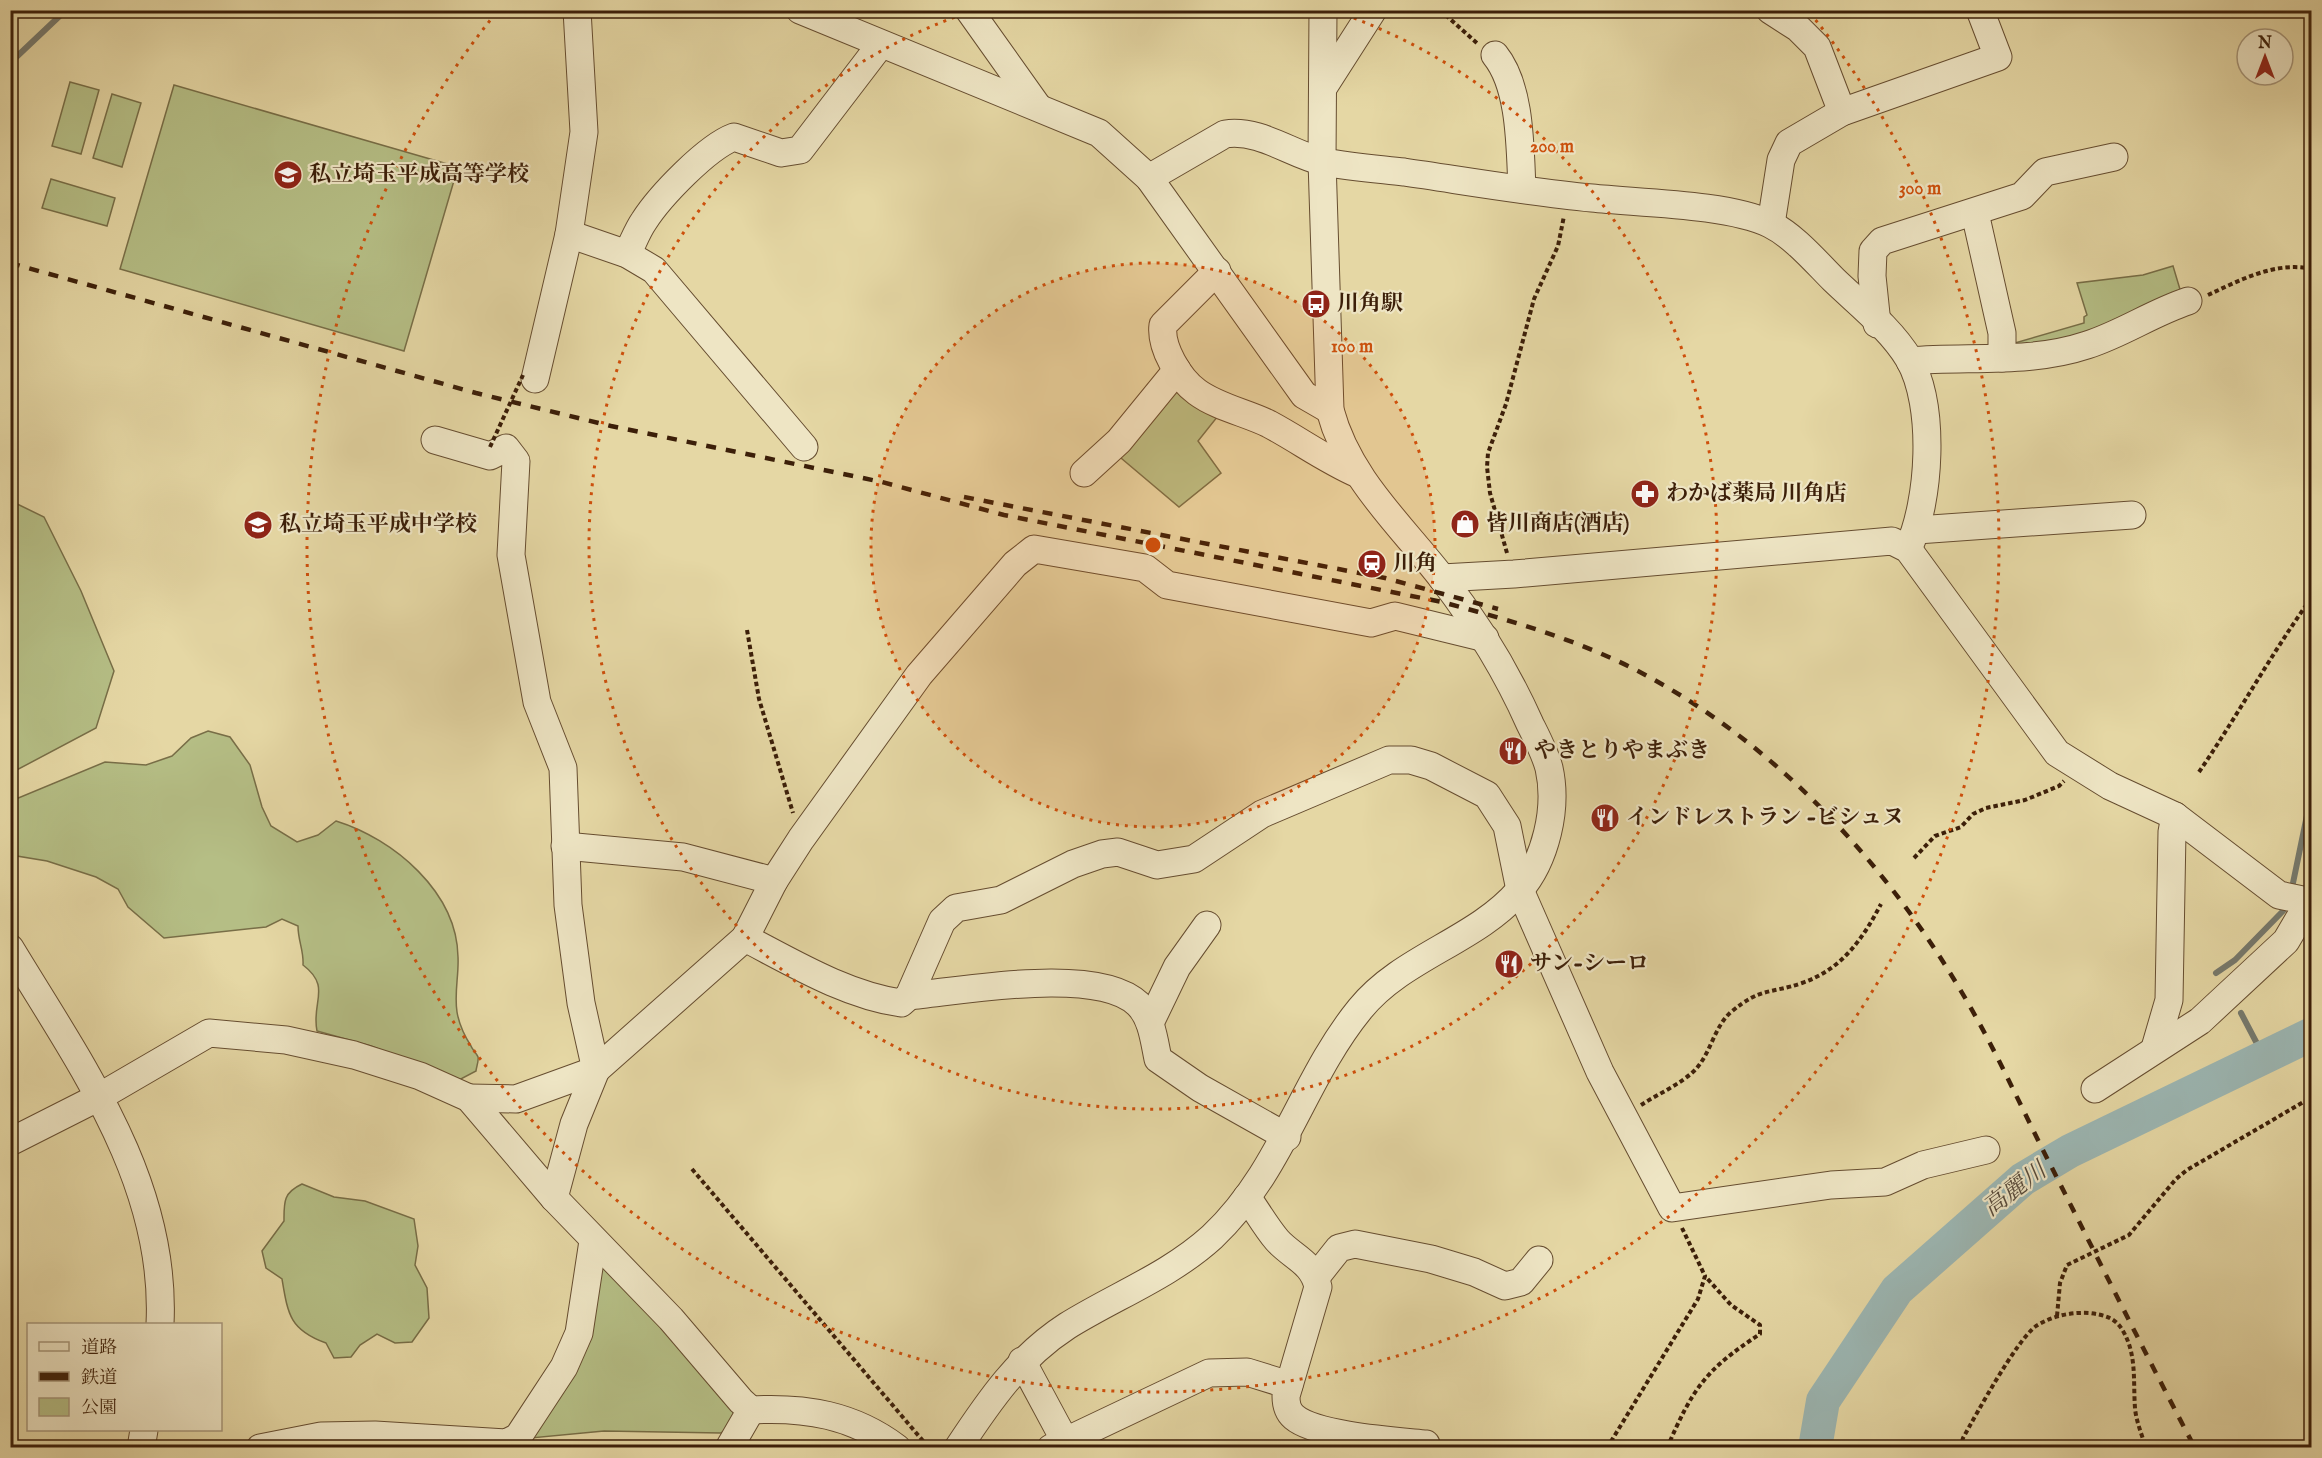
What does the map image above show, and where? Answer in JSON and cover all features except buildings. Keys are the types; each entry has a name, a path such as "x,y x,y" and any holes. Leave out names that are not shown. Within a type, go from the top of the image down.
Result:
{"street":[{"path":"529,377 569,234 584,132 577,10"},
{"path":"800,10 1038,106 1099,134 1149,178 1304,395 1330,410"},
{"path":"969,10 1038,106"},
{"path":"958,1448 1022,1361 1067,1326 1185,1258 1221,1228 1247,1197 1287,1137 1335,1045 1362,1006 1394,979 1478,926 1520,890 1533,868 1551,815 1550,777 1544,753 1510,678 1485,638 1442,578 1358,474 1337,439 1330,410 1322,161 1323,10"},
{"path":"1323,88 1373,10"},
{"path":"1770,10 1798,28 1817,47 1842,112"},
{"path":"1771,224 1781,160 1789,143 1842,112 1998,57 1980,10"},
{"path":"627,254 644,220 684,175 718,143 734,136 781,153 800,150 881,44"},
{"path":"1495,55 1504,66 1518,122 1522,189"},
{"path":"1149,178 1224,134 1238,132 1259,137 1322,161 1567,195 1740,213 1771,224 1801,248 1877,324 1910,361 1920,391 1928,434 1913,539 2046,739 2057,753 2077,768 2175,816 2198,831 2279,895 2310,902 2286,941 2200,1021 2095,1089"},
{"path":"1877,324 1872,276 1873,251 1882,241 2022,196 2045,172 2114,157"},
{"path":"1974,213 2002,333 2002,358"},
{"path":"569,234 627,254 654,270 804,447"},
{"path":"1217,271 1163,325 1161,336 1177,370 1197,392 1270,425 1328,460 1358,474"},
{"path":"1910,361 2017,359 2085,346 2115,335 2160,310 2188,301"},
{"path":"1084,473 1119,441 1177,370"},
{"path":"435,440 489,456 506,448 516,462 511,555 537,702 563,768 568,905 577,971 596,1070 574,1124 554,1198"},
{"path":"1442,578 1514,574 1875,540 1892,541 2132,515"},
{"path":"10,1142 99,1097 209,1033 286,1040 354,1055 420,1076 469,1098 516,1099 596,1070 745,938 774,880 801,839 919,675 1015,564 1034,549 1145,568 1167,585 1371,624 1395,616 1485,638"},
{"path":"745,938 813,973 888,1001 901,1002 909,996 942,921 956,908 1001,900 1073,864 1102,854 1118,852 1157,865 1194,859 1262,814 1389,760 1411,760 1431,766 1488,795 1507,826 1520,890 1600,1072 1672,1208 1831,1185 1885,1182 1923,1165 1986,1150"},
{"path":"2155,1048 2169,1000 2172,832 2175,816"},
{"path":"565,846 682,857 774,880"},
{"path":"1150,1023 1177,967 1207,925"},
{"path":"10,948 99,1097 131,1159 148,1213 160,1273 160,1323"},
{"path":"909,996 1067,981 1116,990 1138,1004 1150,1023 1158,1059 1200,1088 1287,1137"},
{"path":"469,1098 593,1241 671,1319 741,1401 752,1410 787,1408 851,1420 878,1433 897,1448"},
{"path":"1247,1197 1278,1241 1308,1265 1316,1277 1318,1287 1289,1385 1286,1406 1295,1418 1319,1428 1372,1439 1426,1444"},
{"path":"260,1448 375,1435 506,1443 519,1437 564,1368 579,1333 593,1241"},
{"path":"1316,1277 1339,1248 1356,1244 1431,1259 1474,1272 1505,1286 1521,1282 1539,1260"},
{"path":"1022,1361 1066,1444 1209,1373 1247,1372 1289,1385"},
{"path":"729,1448 752,1410"},
{"path":"141,1448 144,1431"}],"path":[{"path":"1440,10 1474,42 1495,55"},
{"path":"1514,574 1490,493 1488,453 1506,404 1534,299 1558,246 1567,195"},
{"path":"2188,301 2250,275 2299,266 2312,269"},
{"path":"489,447 529,377"},
{"path":"2199,772 2229,728 2279,643 2312,597"},
{"path":"747,630 759,699 801,839"},
{"path":"1914,858 1935,836 1960,827 1973,814 1986,808 2025,800 2059,786 2077,768"},
{"path":"1626,1122 1641,1105 1695,1070 1728,1014 1747,999 1763,991 1803,982 1842,962 1857,946 1881,904"},
{"path":"2057,1316 2060,1283 2067,1265 2129,1235 2176,1179 2187,1170 2312,1097"},
{"path":"692,1169 928,1448"},
{"path":"1667,1448 1692,1395 1707,1374 1721,1361 1760,1334 1760,1325 1731,1305 1705,1276 1672,1208"},
{"path":"1607,1448 1698,1299 1705,1276"},
{"path":"1960,1448 1963,1438 2012,1356 2035,1328 2057,1316 2083,1313 2103,1315 2116,1321 2130,1346 2134,1362 2135,1411 2146,1448"}],"green space":[{"path":"70,82 99,90 81,154 52,146"},
{"path":"174,85 458,167 404,351 120,269"},
{"path":"112,94 141,103 122,167 93,158"},
{"path":"51,179 115,198 107,226 42,208"},
{"path":"2173,266 2182,296 2067,346 2008,345 2084,323 2084,317 2087,315 2077,283 2143,275"},
{"path":"1178,378 1222,411 1198,441 1221,473 1179,507 1115,453"},
{"path":"11,501 44,517 81,591 114,671 96,728 11,773"},
{"path":"208,731 230,737 250,765 262,807 271,826 297,842 318,835 336,821 358,829 400,855 434,890 447,911 455,933 458,957 457,1012 464,1034 478,1057 476,1071 459,1080 371,1046 317,1031 316,1012 319,988 312,973 303,965 298,926 282,919 266,927 164,938 128,907 118,889 96,877 47,861 11,855 11,801 105,762 146,765 172,756 191,738"},
{"path":"302,1184 334,1197 365,1201 414,1219 418,1246 415,1265 427,1288 429,1318 412,1342 395,1343 377,1334 360,1345 351,1357 334,1358 326,1343 305,1333 293,1320 286,1302 282,1279 266,1268 262,1251 284,1221 288,1195"},
{"path":"604,1259 703,1367 736,1416 730,1428 721,1433 604,1431 531,1438"}],"waterway":[{"path":"10,63 66,10"},
{"path":"2293,883 2312,791"},
{"path":"2216,973 2235,960 2283,911"},
{"path":"2241,1013 2264,1057"},
{"name":"高麗川","path":"1815,1448 1823,1401 1897,1290 2023,1179 2070,1151 2312,1034"}],"railway":[{"path":"10,263 476,393 611,426 882,482 1004,515 1442,602 1517,623 1566,640 1638,671 1689,701 1738,735 1784,773 1827,814 1903,904 1968,1003 2000,1062 2195,1448"},
{"path":"964,497 1385,578 1498,609"}],"place":[{"name":"私立埼玉平成高等学校","path":"288,175"},
{"name":"川角駅","path":"1316,304"},
{"name":"わかば薬局 川角店","path":"1645,494"},
{"name":"皆川商店(酒店)","path":"1465,524"},
{"name":"私立埼玉平成中学校","path":"258,525"},
{"name":"川角","path":"1372,564"},
{"name":"やきとりやまぶき","path":"1513,751"},
{"name":"インドレストラン -ビシュヌ","path":"1605,818"},
{"name":"サン-シーロ","path":"1509,964"}]}
